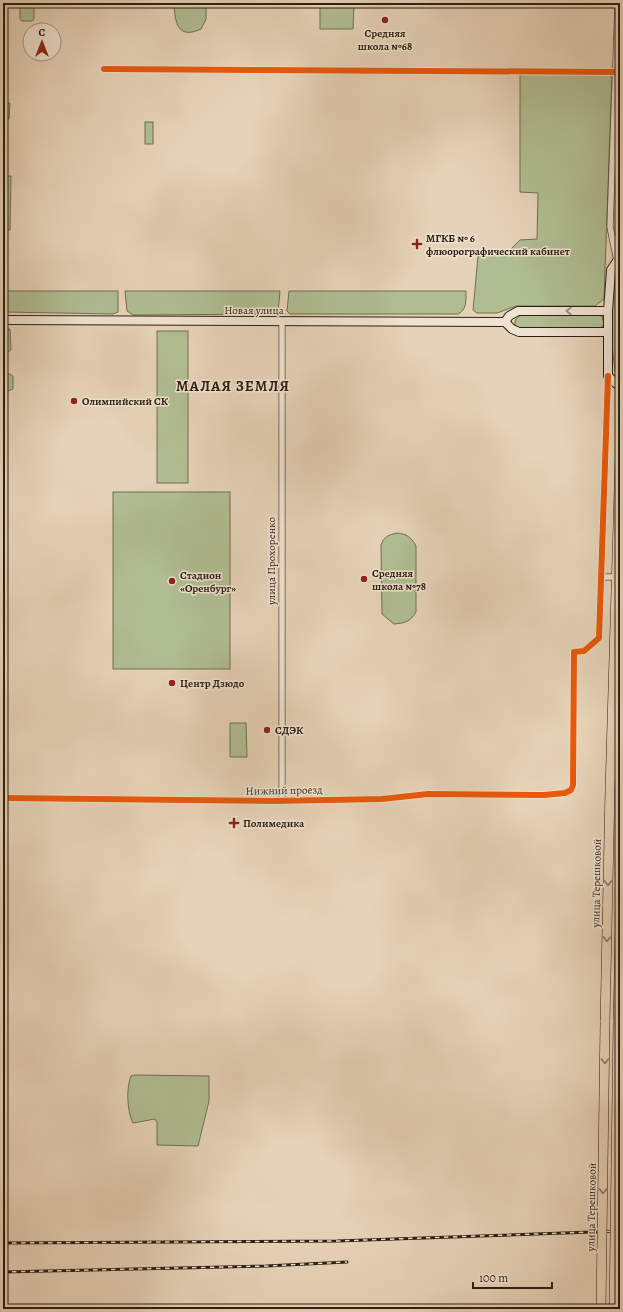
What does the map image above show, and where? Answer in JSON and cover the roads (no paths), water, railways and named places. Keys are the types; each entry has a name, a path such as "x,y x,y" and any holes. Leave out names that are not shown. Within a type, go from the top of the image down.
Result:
{"main road":[{"path":"619,261 612,270 608,311 608,376 620,387"},
{"path":"608,311 518,311 509,316 505,322 512,329 519,332 608,332"},
{"name":"Новая улица","path":"3,320 505,322"},
{"name":"улица Терешковой","path":"602,1309 607,900 620,500 620,457"},
{"path":"614,1309 620,932"}],"street":[{"path":"618,3 610,227 619,261"},
{"path":"104,69 616,72"},
{"name":"улица Прохоренко","path":"282,321 282,801"},
{"path":"608,376 601,576 617,576"},
{"name":"Нижний проезд","path":"3,798 282,801 382,799 428,794 565,793 571,790 572,785 574,652 584,651 599,638 601,576"}],"railway":[{"path":"3,1243 337,1241 620,1231"},
{"path":"3,1272 266,1266 347,1262"}],"place":[{"name":"Средняя школа №68","path":"385,20"},
{"name":"МГКБ № 6 флюорографический кабинет","path":"417,244"},
{"name":"Олимпийский СК","path":"74,401"},
{"name":"Средняя школа №78","path":"364,579"},
{"name":"Стадион «Оренбург»","path":"172,581"},
{"name":"Центр Дзюдо","path":"172,683"},
{"name":"СДЭК","path":"267,730"},
{"name":"Полимедика","path":"234,823"}],"district":[{"name":"МАЛАЯ ЗЕМЛЯ","path":"233,386"}]}
